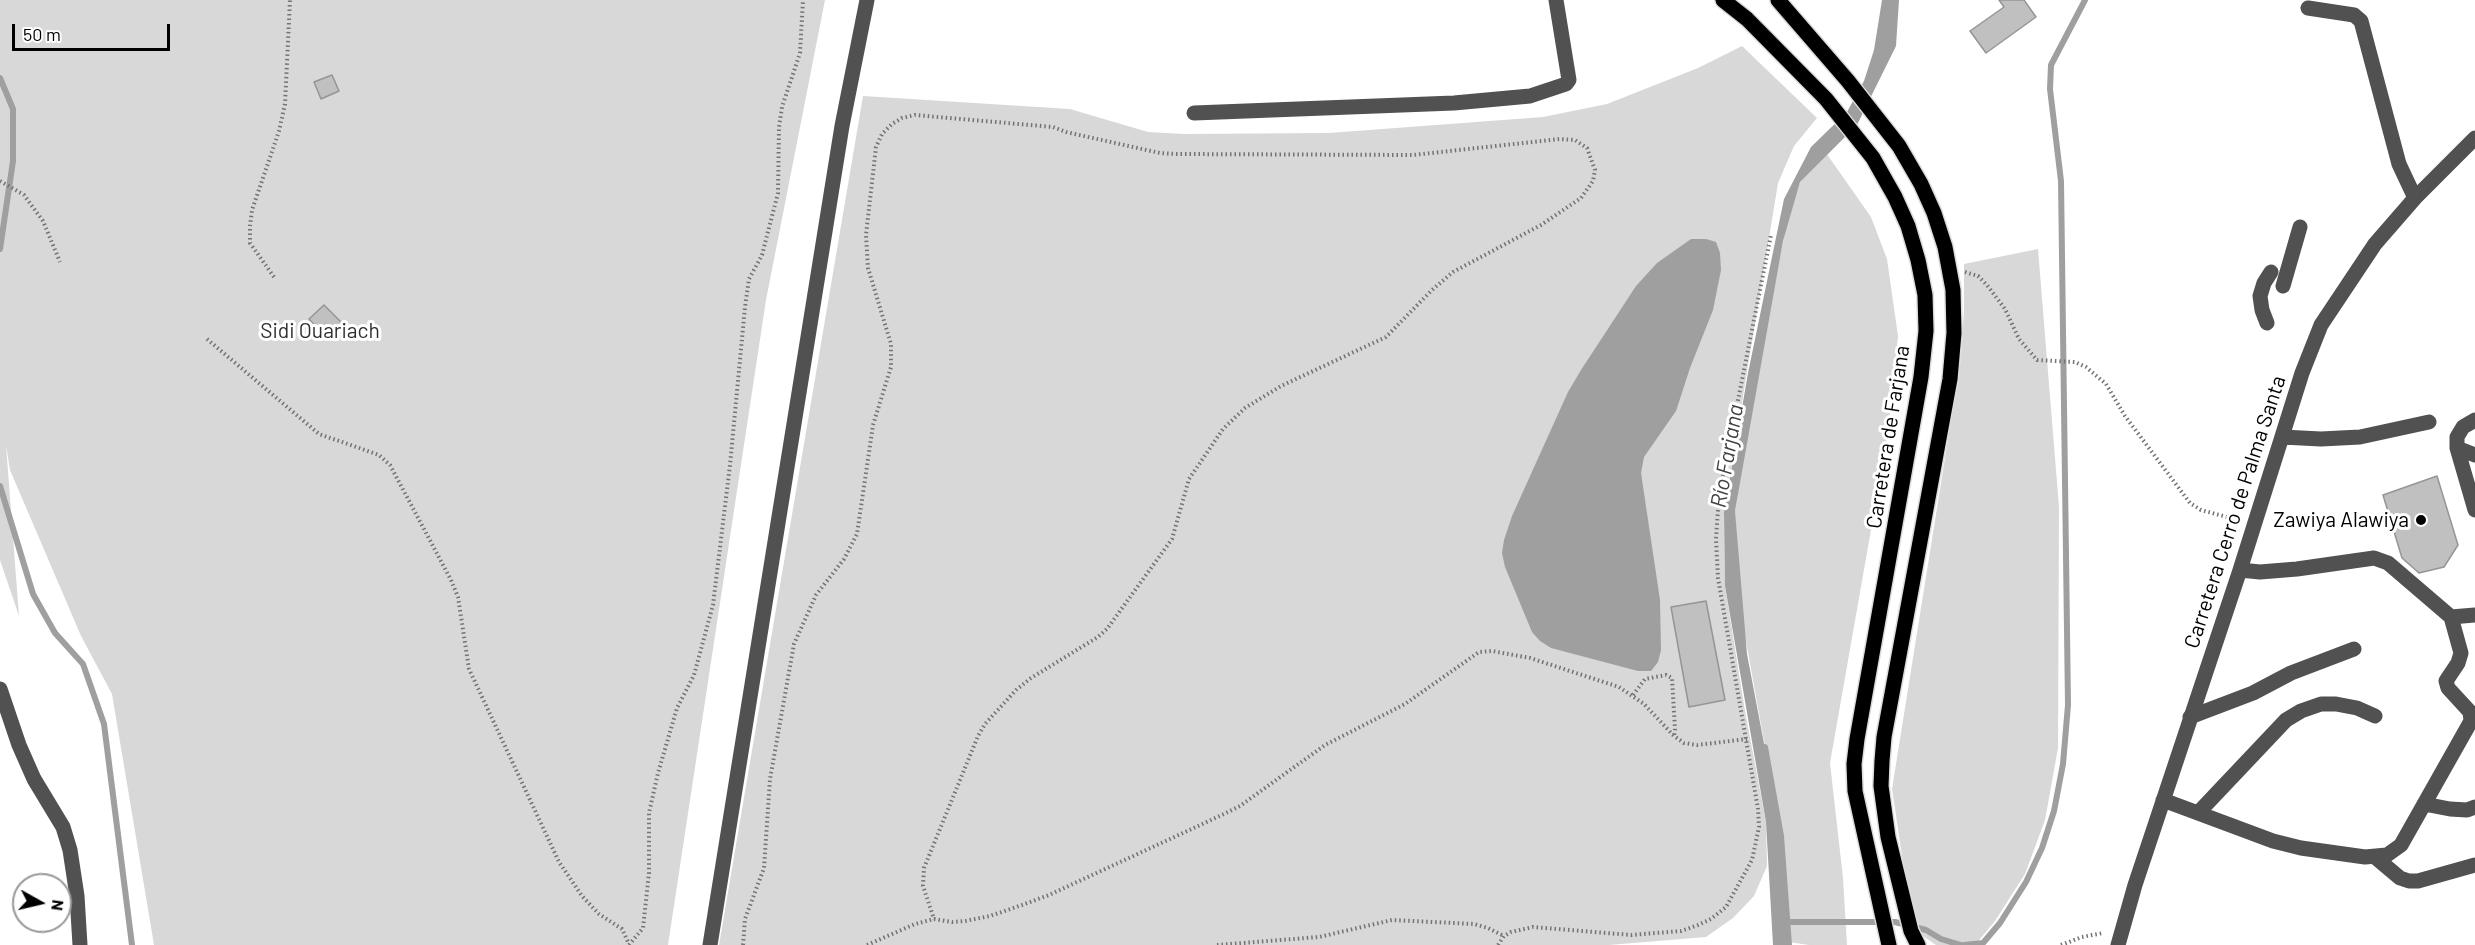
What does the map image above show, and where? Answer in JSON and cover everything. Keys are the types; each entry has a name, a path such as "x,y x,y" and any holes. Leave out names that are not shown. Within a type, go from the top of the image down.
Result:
{"main road":[{"name":"Carretera de Farjana","path":"1724,0 1747,19 1826,99 1873,158 1908,226 1925,295 1926,331 1914,426 1854,764 1855,790 1889,945"},
{"path":"1778,0 1890,134 1921,184 1934,213 1950,269 1954,333 1950,379 1884,737 1881,786 1888,837 1910,927 1918,945"}],"street":[{"path":"710,945 842,126 867,0"},
{"path":"1194,113 1454,103 1539,93 1566,84 1569,80 1556,0"},
{"path":"2308,8 2354,15 2361,21 2399,164 2415,198"},
{"name":"Carretera Cerro de Palma Santa","path":"2119,938 2282,437 2321,325 2375,244 2415,198 2475,138"},
{"path":"2283,286 2300,227"},
{"path":"2267,322 2260,296 2271,272"},
{"path":"2475,420 2463,427 2457,437 2457,448 2475,510"},
{"path":"2282,437 2320,440 2360,437 2429,422"},
{"path":"2457,448 2475,455"},
{"path":"2163,800 2292,846 2329,854 2375,857 2387,855 2401,845 2471,721 2469,712 2448,688 2446,681 2458,663 2461,653 2451,617 2397,570 2374,558 2297,569 2260,572 2240,570"},
{"path":"2451,617 2475,615"},
{"path":"2190,717 2253,693 2291,673 2354,649"},
{"path":"0,689 19,745 34,779 63,827 70,850 78,896 80,945"},
{"path":"2198,813 2286,720 2301,711 2321,704 2336,704 2357,708 2375,716"},
{"path":"2424,804 2467,810 2475,807"},
{"path":"2375,857 2400,878 2409,881 2418,881 2475,865"}],"path":[{"path":"274,277 250,243 250,226 257,194 279,131 285,104 290,0"},
{"path":"207,339 319,434 379,455 390,465 451,580 458,597 469,669 554,852 582,896 599,914 622,929 629,945 643,928 649,873 649,813 658,773 677,708 697,665 713,604 730,465 744,307 749,279 762,255 778,193 779,127 782,107 800,53 803,0"},
{"path":"743,945 745,919 764,868 770,778 794,644 816,595 844,559 857,534 873,425 891,367 891,344 868,268 866,235 876,147 882,134 892,124 902,118 915,115 1053,127 1160,153 1178,154 1413,155 1560,139 1575,140 1587,148 1595,170 1593,181 1581,198 1541,225 1454,272 1432,290 1386,337 1281,386 1233,417 1189,479 1172,539 1107,629 1016,690 978,736 924,868 923,886 934,919"},
{"path":"0,181 24,195 43,221 60,262"},
{"path":"1498,945 1504,936 1533,927 1630,935 1681,931 1711,919 1726,907 1752,860 1759,827 1756,790 1718,578 1717,513 1771,234"},
{"path":"1950,269 1978,276 1987,285 2005,309 2019,339 2037,360 2075,362 2086,367 2106,384 2125,416 2190,503 2201,510 2221,517 2254,523"},
{"path":"867,945 915,924 934,919 965,921 990,916 1040,899 1240,806 1325,745 1405,704 1479,652 1492,651 1530,658 1619,687 1633,695 1684,743 1697,745 1747,739"},
{"path":"1633,695 1645,679 1666,675 1672,678 1676,729 1674,736"},
{"path":"1217,945 1319,937 1392,921 1474,924 1488,927 1504,936"},
{"path":"2061,945 2082,937 2119,938"}],"green space":[{"path":"0,0 825,0 766,300 668,945 154,945 112,694 81,636 10,470 6,445 19,616 0,560"},
{"path":"1742,46 1817,118 1794,146 1778,183 1724,512 1725,586 1766,822 1767,866 1754,896 1733,918 1706,937 1609,945 719,945 863,96 1070,109 1148,132 1184,134 1329,133 1543,117 1607,104 1698,68"},
{"path":"1824,150 1871,217 1887,259 1898,336 1888,433 1830,763 1843,878 1847,945 1809,945 1789,942 1781,836 1737,591 1735,511 1763,341 1788,217 1800,182"},
{"path":"2038,249 2059,507 2058,748 2045,820 2025,874 1995,921 1975,945 1936,945 1913,929 1892,789 1961,358 1964,264"}],"shaded area":[{"name":"Río Farjana","path":"1882,0 1899,0 1896,46 1857,125 1800,182 1783,241 1735,511 1747,654 1777,812 1790,945 1773,945 1766,822 1725,586 1724,512 1748,373 1784,199 1811,147 1847,112 1864,81 1874,50"},
{"path":"1691,239 1716,242 1720,253 1721,270 1713,310 1676,411 1644,457 1641,473 1660,600 1661,650 1658,662 1651,671 1638,671 1551,648 1540,641 1532,632 1505,567 1502,553 1512,516 1568,392 1581,370 1636,286 1657,263"}],"building":[{"path":"1999,0 2024,0 2036,17 1986,53 1970,31 2004,7"},
{"path":"332,75 339,91 321,99 314,82"},
{"name":"Sidi Ouariach","path":"324,305 342,323 326,338 309,319"},
{"name":"Zawiya Alawiya","path":"2437,476 2458,545 2444,567 2419,573 2402,558 2383,495"},
{"path":"1706,601 1725,700 1689,707 1671,607"}],"waterway":[{"path":"1964,945 1983,943 2000,923 2026,882 2042,848 2054,811 2063,764 2068,705 2061,181 2050,89 2051,65 2085,0"},
{"path":"0,78 13,109 13,161 0,249"},
{"path":"0,486 33,594 55,633 83,664 104,724 132,945"},
{"name":"Río Farjana","path":"1765,747 1781,836 1789,945"},
{"path":"1788,922 1895,922 1926,930 1941,939 1961,945"}],"place":[{"name":"Zawiya Alawiya","path":"2421,520"}]}
